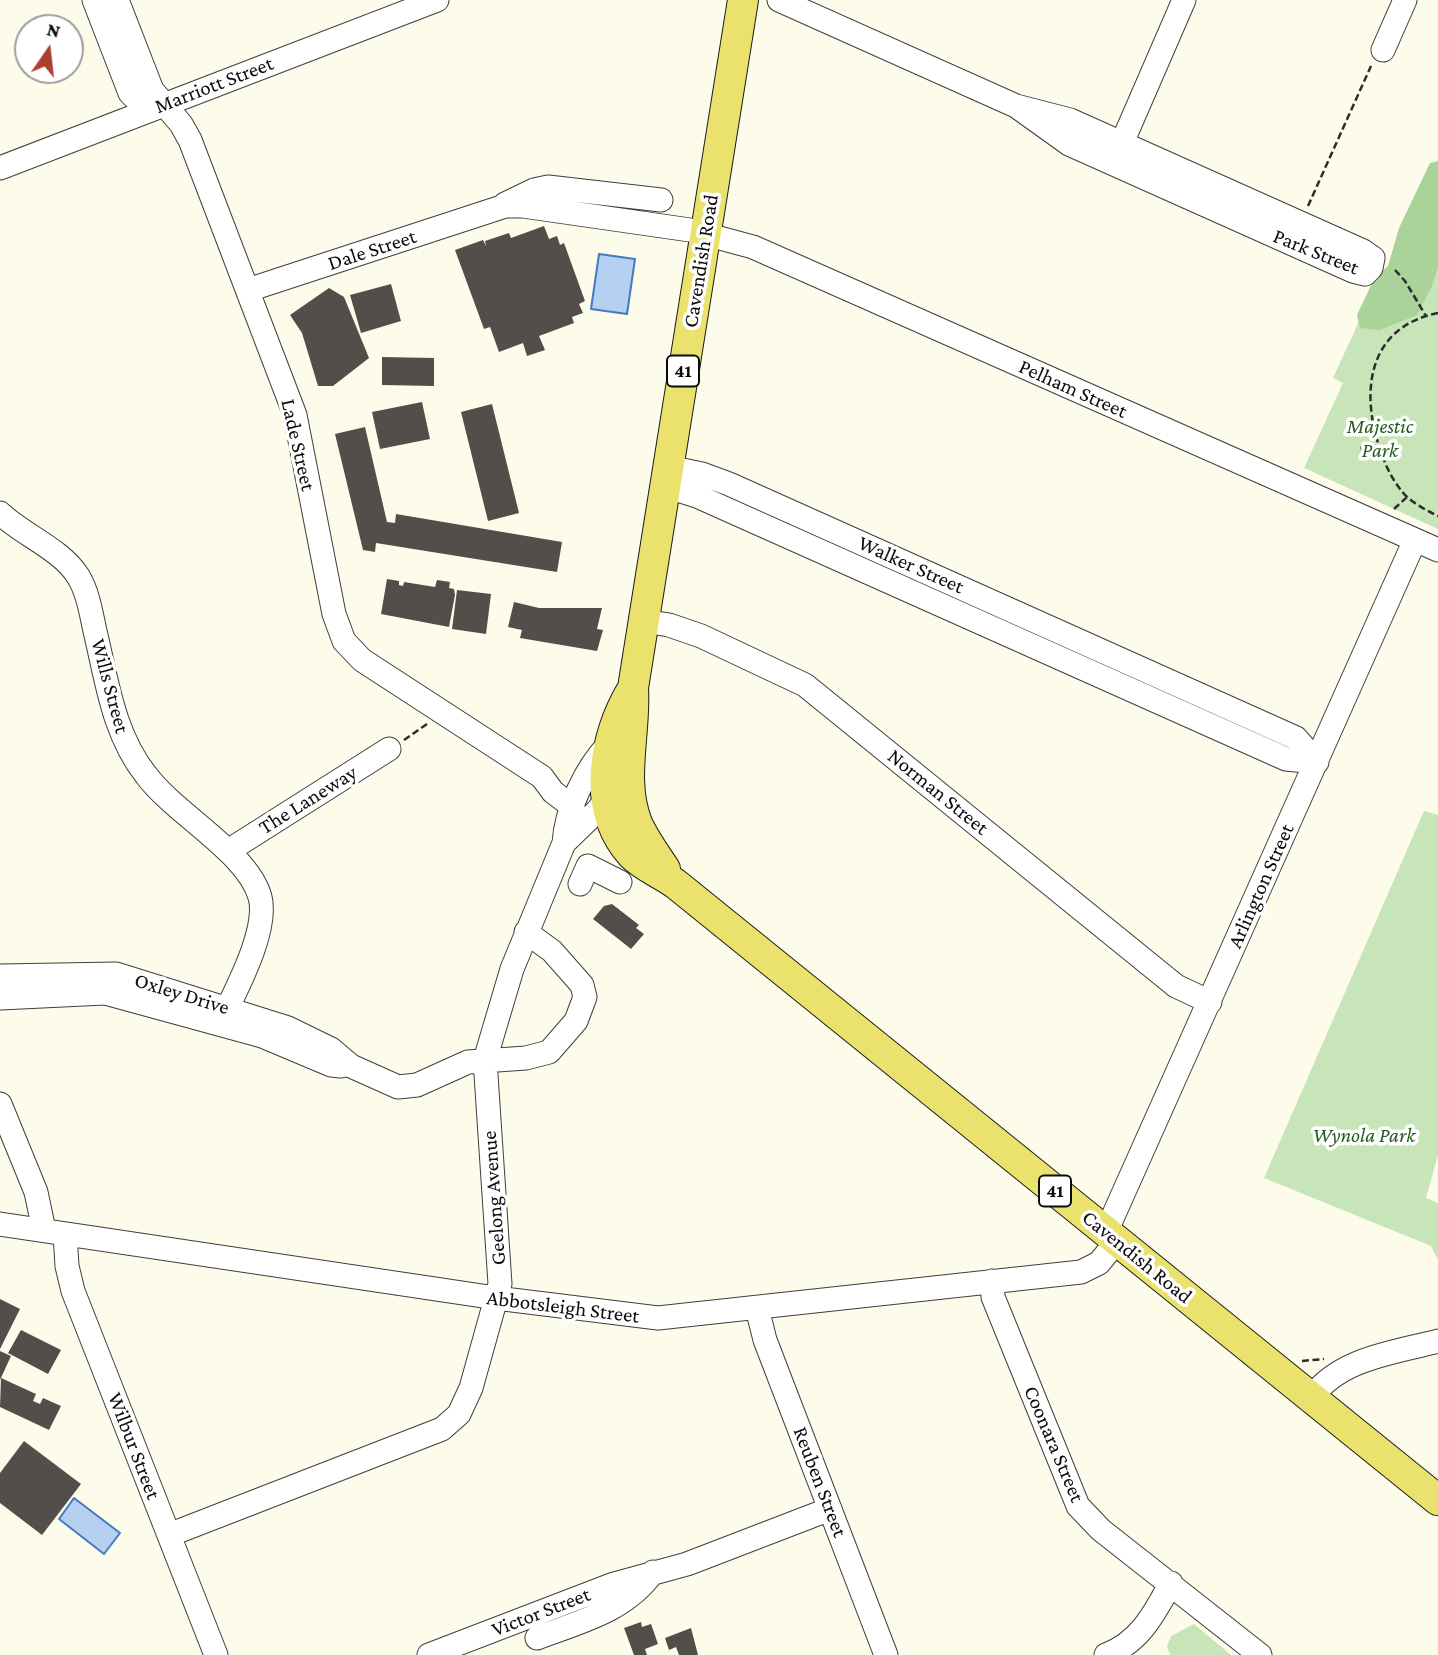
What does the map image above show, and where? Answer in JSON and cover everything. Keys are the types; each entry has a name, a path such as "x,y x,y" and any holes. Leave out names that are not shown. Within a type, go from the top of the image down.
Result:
{"main road":[{"name":"Cavendish Road","path":"672,882 636,821 629,776 635,715 633,688 743,0"},
{"name":"Cavendish Road","path":"633,688 621,708 607,765 587,805 617,833 632,855 672,882 1438,1500"}],"street":[{"name":"Lade Street","path":"94,0 130,93 187,132 295,415 334,614 344,641 362,660 542,777 553,792 587,805"},
{"name":"Lade Street","path":"117,0 152,90 155,108"},
{"name":"Park Street","path":"779,0 1016,106 1065,118 1363,251 1373,258 1371,268 1365,274 1353,271 1069,144 1016,106"},
{"path":"1122,143 1184,0"},
{"path":"1384,50 1405,0"},
{"name":"Marriott Street","path":"0,168 433,1"},
{"name":"Dale Street","path":"248,290 496,208 544,187 662,200"},
{"name":"Dale Street","path":"496,208 523,206 705,234"},
{"name":"Pelham Street","path":"705,234 753,247 1438,551"},
{"name":"Walker Street","path":"667,476 702,474 729,484 1296,738 1317,762"},
{"name":"Walker Street","path":"667,476 697,496 1286,759 1317,762"},
{"name":"Wills Street","path":"0,513 76,574 91,611 116,722 130,752 179,812 244,865 260,897 262,921 228,1007"},
{"name":"Arlington Street","path":"1112,1237 1210,1002 1415,540"},
{"name":"Norman Street","path":"644,621 669,625 701,636 805,685 1176,986 1210,1002"},
{"path":"1141,694 1150,673"},
{"name":"The Laneway","path":"228,850 389,749"},
{"name":"Geelong Avenue","path":"169,1535 442,1429 459,1413 471,1388 500,1284 485,1060 512,969 564,843 587,805 629,776"},
{"path":"580,884 588,866 620,882"},
{"name":"Oxley Drive","path":"0,976 116,974 228,1007 299,1033 331,1049 351,1066 398,1087 417,1085 468,1062 526,1058 549,1052 576,1021 585,997 582,985 552,951 526,932"},
{"name":"Oxley Drive","path":"0,999 105,993 262,1036 331,1065 351,1066"},
{"name":"Wilbur Street","path":"0,1104 55,1232 73,1291 216,1655"},
{"name":"Abbotsleigh Street","path":"0,1224 496,1298 657,1318 1081,1272 1099,1263 1112,1237"},
{"name":"Coonara Street","path":"992,1281 993,1297 1078,1506 1101,1530 1260,1655"},
{"name":"Reuben Street","path":"757,1308 765,1340 886,1655"},
{"path":"1311,1398 1327,1378 1343,1369 1438,1341"},
{"name":"Victor Street","path":"429,1655 653,1572 687,1564 830,1508"},
{"name":"Victor Street","path":"537,1638 610,1609 639,1592 653,1572"},
{"path":"1106,1655 1134,1640 1151,1620 1171,1583"}],"path":[{"path":"1306,213 1366,72 1384,50"},
{"path":"1395,270 1405,281 1426,316"},
{"path":"1438,313 1402,327 1389,338 1370,378 1368,399 1371,428 1387,472 1407,496 1438,516"},
{"path":"413,735 426,725"},
{"path":"1299,1362 1329,1358"}],"green space":[{"path":"1438,161 1438,268 1431,288 1417,315 1380,330 1360,328 1357,315 1374,279 1388,266 1399,228 1430,163"},
{"name":"Majestic Park","path":"1438,168 1438,529 1304,468 1343,383 1333,378 1373,291 1381,292"},
{"name":"Wynola Park","path":"1424,811 1438,815 1438,1155 1426,1198 1438,1203 1438,1260 1431,1246 1264,1178"},
{"path":"1194,1624 1231,1655 1170,1655 1167,1646 1171,1636"}],"water":[{"path":"599,254 635,259 627,314 591,309"},
{"path":"74,1498 120,1533 104,1554 59,1519"}],"building":[{"path":"544,226 549,239 557,236 560,245 564,243 585,301 579,304 583,313 572,317 574,323 539,336 545,350 527,356 523,343 499,352 490,327 484,329 455,250 483,240 486,246 485,241 509,233 511,238"},
{"path":"391,284 401,321 361,333 350,295"},
{"path":"329,288 344,297 369,358 333,386 318,386 302,333 290,315"},
{"path":"382,357 434,358 434,386 382,385"},
{"path":"422,402 430,439 380,449 372,412"},
{"path":"492,404 519,513 488,521 461,412"},
{"path":"365,427 387,522 395,523 396,514 562,542 557,572 376,543 375,552 363,550 335,434"},
{"path":"1370,444 1373,455 1362,457 1360,446"},
{"path":"387,579 399,581 399,585 403,586 404,582 435,587 437,580 450,582 449,588 454,589 455,595 449,627 381,614"},
{"path":"457,590 491,594 486,634 452,629"},
{"path":"514,602 539,608 602,608 597,629 603,630 597,651 520,638 522,630 508,627"},
{"path":"612,904 639,925 636,928 644,934 631,949 593,919 604,906"},
{"path":"0,1299 20,1309 0,1349"},
{"path":"21,1330 61,1350 48,1374 8,1353"},
{"path":"0,1351 11,1356 0,1380"},
{"path":"1,1378 36,1394 33,1401 40,1404 43,1398 61,1406 49,1430 0,1407"},
{"path":"24,1441 81,1484 42,1535 0,1503 0,1473"},
{"path":"641,1622 642,1627 651,1624 658,1644 645,1649 647,1655 634,1655 624,1628"},
{"path":"691,1628 698,1655 679,1655 676,1647 669,1650 665,1638"}]}
